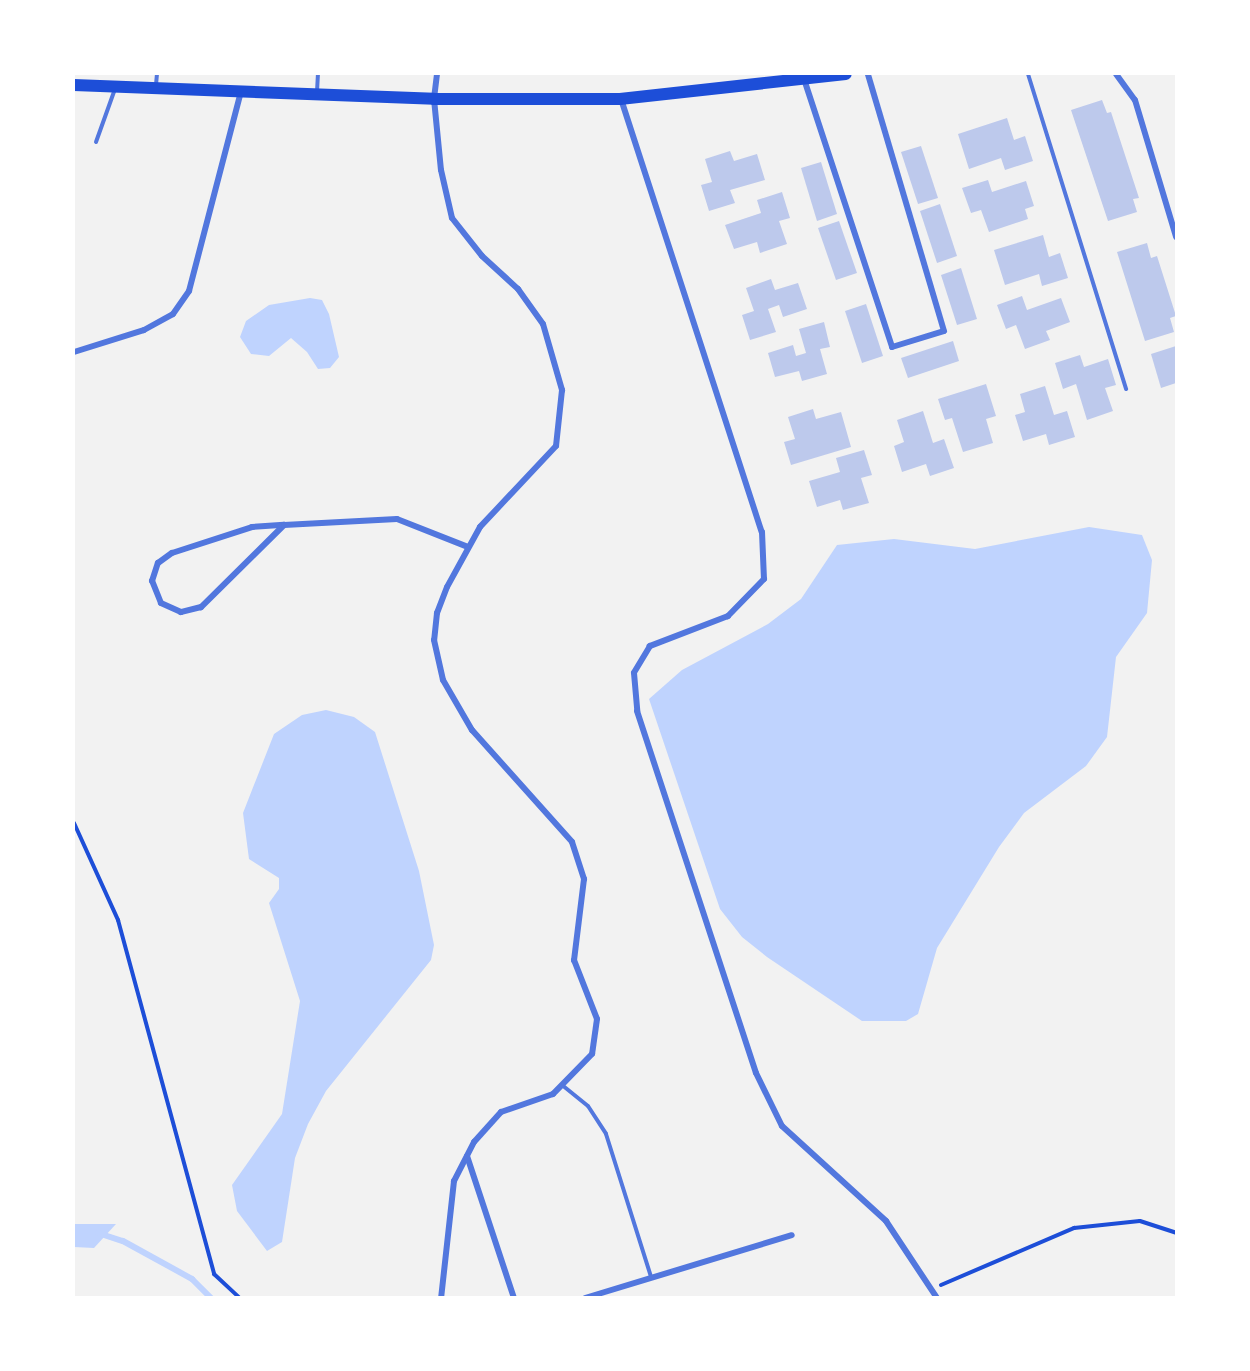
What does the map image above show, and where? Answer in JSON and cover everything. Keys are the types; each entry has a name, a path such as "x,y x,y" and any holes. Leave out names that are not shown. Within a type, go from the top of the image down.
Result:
{"main road":[{"path":"74,86 317,92 434,99 621,99 846,74"}],"street":[{"path":"437,74 434,99 441,170 452,218 482,256 518,289 543,324 562,390 556,446 480,527 437,613 434,640 443,680 472,730 572,842 584,879 574,960 597,1019 592,1054 553,1094 501,1112 467,1156 454,1181 441,1298"},
{"path":"804,79 892,347 944,331 868,74"},
{"path":"1116,74 1135,100 1176,237"},
{"path":"74,352 144,330 173,314 189,291 241,90"},
{"path":"621,99 762,532 764,579 728,616 650,646 634,673 638,711 756,1072 782,1126 886,1221 933,1288 937,1298"},
{"path":"284,525 201,607 181,612 161,603 152,581 158,563 172,553 252,527 284,525 397,519 468,547"},
{"path":"467,1156 514,1298"},
{"path":"585,1298 792,1235"}],"lane":[{"path":"156,88 157,74"},
{"path":"317,92 318,74"},
{"path":"1028,74 1126,389"},
{"path":"96,142 116,87"},
{"path":"562,1085 588,1106 606,1134 651,1277"}],"path":[{"path":"74,823 118,920 214,1274 240,1298"},
{"path":"933,1288 1074,1228 1140,1221 1176,1233"}],"water":[{"path":"310,298 322,300 329,314 339,357 330,368 318,369 307,352 291,338 269,356 251,354 240,337 246,321 269,305"},
{"path":"1089,527 1142,535 1152,560 1147,613 1116,657 1107,737 1086,766 1024,813 999,847 937,948 918,1014 906,1021 862,1021 767,957 742,937 720,909 649,699 682,670 768,624 801,599 837,545 894,539 975,549"},
{"path":"326,710 354,717 375,732 419,871 434,945 431,960 326,1091 308,1124 295,1158 282,1242 267,1251 237,1211 232,1185 282,1114 300,1001 269,903 279,889 279,878 249,859 243,813 274,734 302,715"},
{"path":"74,1224 116,1224 94,1248 74,1247"}],"building":[{"path":"1102,100 1107,113 1111,112 1139,198 1133,199 1137,212 1108,221 1071,110"},
{"path":"1007,118 1014,140 1025,136 1033,161 1005,170 1001,158 969,169 958,134"},
{"path":"921,146 938,198 918,204 901,152"},
{"path":"730,151 734,161 757,154 765,180 730,190 735,203 709,211 701,185 712,182 705,159"},
{"path":"821,162 837,214 817,221 801,168"},
{"path":"988,180 992,192 1026,181 1034,206 1025,209 1028,219 989,232 981,210 971,213 962,188"},
{"path":"782,192 790,218 779,221 787,244 760,253 757,242 734,249 725,225 761,213 757,200"},
{"path":"940,204 957,256 937,263 920,211"},
{"path":"839,221 857,273 836,280 818,228"},
{"path":"1043,235 1049,257 1060,253 1068,278 1042,286 1039,274 1005,285 994,250"},
{"path":"1147,243 1151,258 1157,256 1176,316 1170,318 1174,332 1145,341 1117,252"},
{"path":"961,268 977,319 957,325 941,275"},
{"path":"771,279 775,290 798,283 807,309 783,317 779,305 768,309 776,332 750,340 742,315 754,311 746,288"},
{"path":"1022,296 1027,310 1061,298 1070,322 1046,331 1050,340 1025,349 1016,325 1006,329 997,305"},
{"path":"866,304 883,356 862,363 845,311"},
{"path":"824,322 830,347 820,349 827,374 802,381 799,371 775,377 768,353 793,345 796,356 806,353 799,329"},
{"path":"953,341 959,361 908,378 901,358"},
{"path":"1176,346 1176,383 1161,388 1151,354"},
{"path":"1080,355 1084,367 1108,359 1116,385 1105,388 1113,411 1087,420 1076,384 1063,389 1055,363"},
{"path":"986,384 996,416 986,419 993,443 963,452 952,418 945,420 938,399"},
{"path":"1045,386 1054,415 1067,411 1075,437 1049,445 1046,434 1023,441 1015,415 1025,412 1020,394"},
{"path":"813,409 816,419 841,412 851,447 791,465 784,442 795,439 788,417"},
{"path":"923,411 933,443 944,439 954,468 930,476 926,464 902,472 894,446 904,442 897,420"},
{"path":"864,450 872,475 861,478 869,503 843,510 840,500 817,507 809,481 840,472 836,458"}],"waterway":[{"path":"98,1233 123,1241 192,1279 211,1298"}]}
